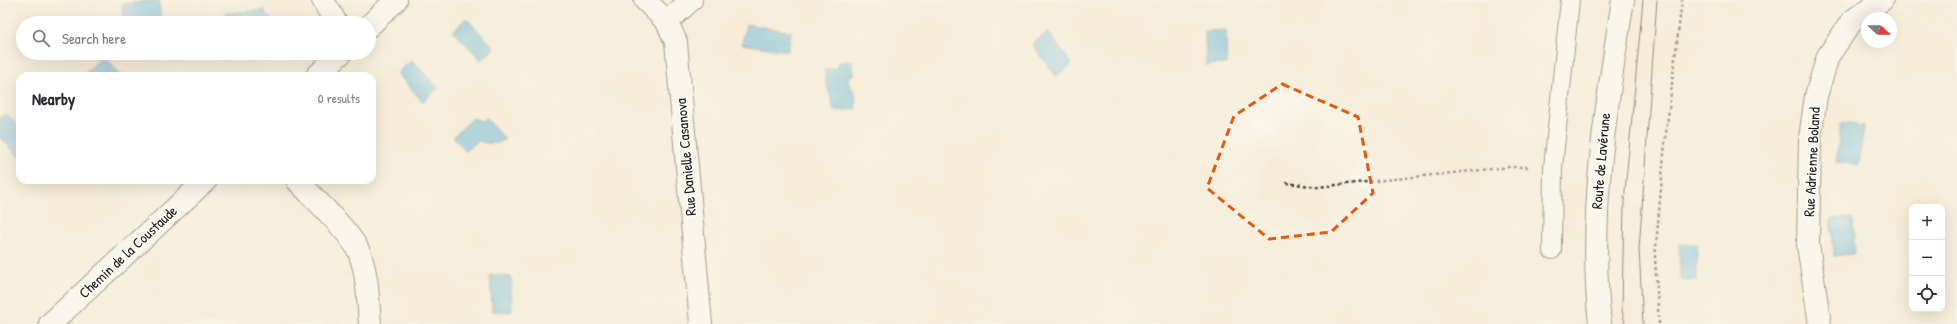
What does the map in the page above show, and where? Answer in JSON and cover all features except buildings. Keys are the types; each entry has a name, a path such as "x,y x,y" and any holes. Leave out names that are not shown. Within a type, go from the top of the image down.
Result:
{"street":[{"path":"323,0 332,16"},
{"path":"376,19 396,0"},
{"name":"Rue Danielle Casanova","path":"645,0 667,22 676,42 701,324"},
{"path":"667,22 690,0"},
{"name":"Route de Lavérune","path":"1600,324 1597,296 1596,222 1605,115 1623,0"},
{"name":"Rue Adrienne Boland","path":"1820,324 1808,245 1810,138 1816,96 1828,56 1852,21 1882,0"},
{"path":"321,72 334,60"},
{"name":"Chemin de la Coustaude","path":"50,324 202,184"},
{"path":"301,184 345,232 358,250 366,273 370,324"}],"lane":[{"path":"1552,250 1553,167 1570,0"}],"path":[{"path":"1659,324 1655,258 1665,142 1682,0"},
{"path":"1286,182 1318,187 1510,167 1553,167"}],"highlighted area":[{"path":"1282,84 1358,117 1373,193 1331,232 1269,239 1207,188 1234,116"}],"water":[{"path":"159,0 161,16 123,16 122,4"},
{"path":"265,10 268,16 226,16 225,13"},
{"path":"466,18 495,48 481,60 453,31"},
{"path":"746,24 791,32 788,51 742,44"},
{"path":"1226,30 1227,64 1206,65 1205,31"},
{"path":"1048,32 1072,64 1056,76 1032,44"},
{"path":"99,60 107,60 118,72 86,72"},
{"path":"412,60 438,88 423,102 397,73"},
{"path":"852,61 853,75 848,76 848,82 855,93 856,109 834,111 824,70 838,68 838,62"},
{"path":"6,113 16,124 16,154 0,137 0,118"},
{"path":"473,118 481,121 486,118 505,139 492,143 478,141 465,151 453,137"},
{"path":"1841,123 1864,126 1859,165 1836,162"},
{"path":"1853,218 1855,254 1834,256 1831,219"},
{"path":"1679,244 1697,244 1697,280 1680,280"},
{"path":"490,275 511,277 512,312 492,311"}],"tram line":[{"path":"1625,324 1622,310 1624,202 1643,0"},
{"path":"1643,324 1639,249 1657,0"}]}
